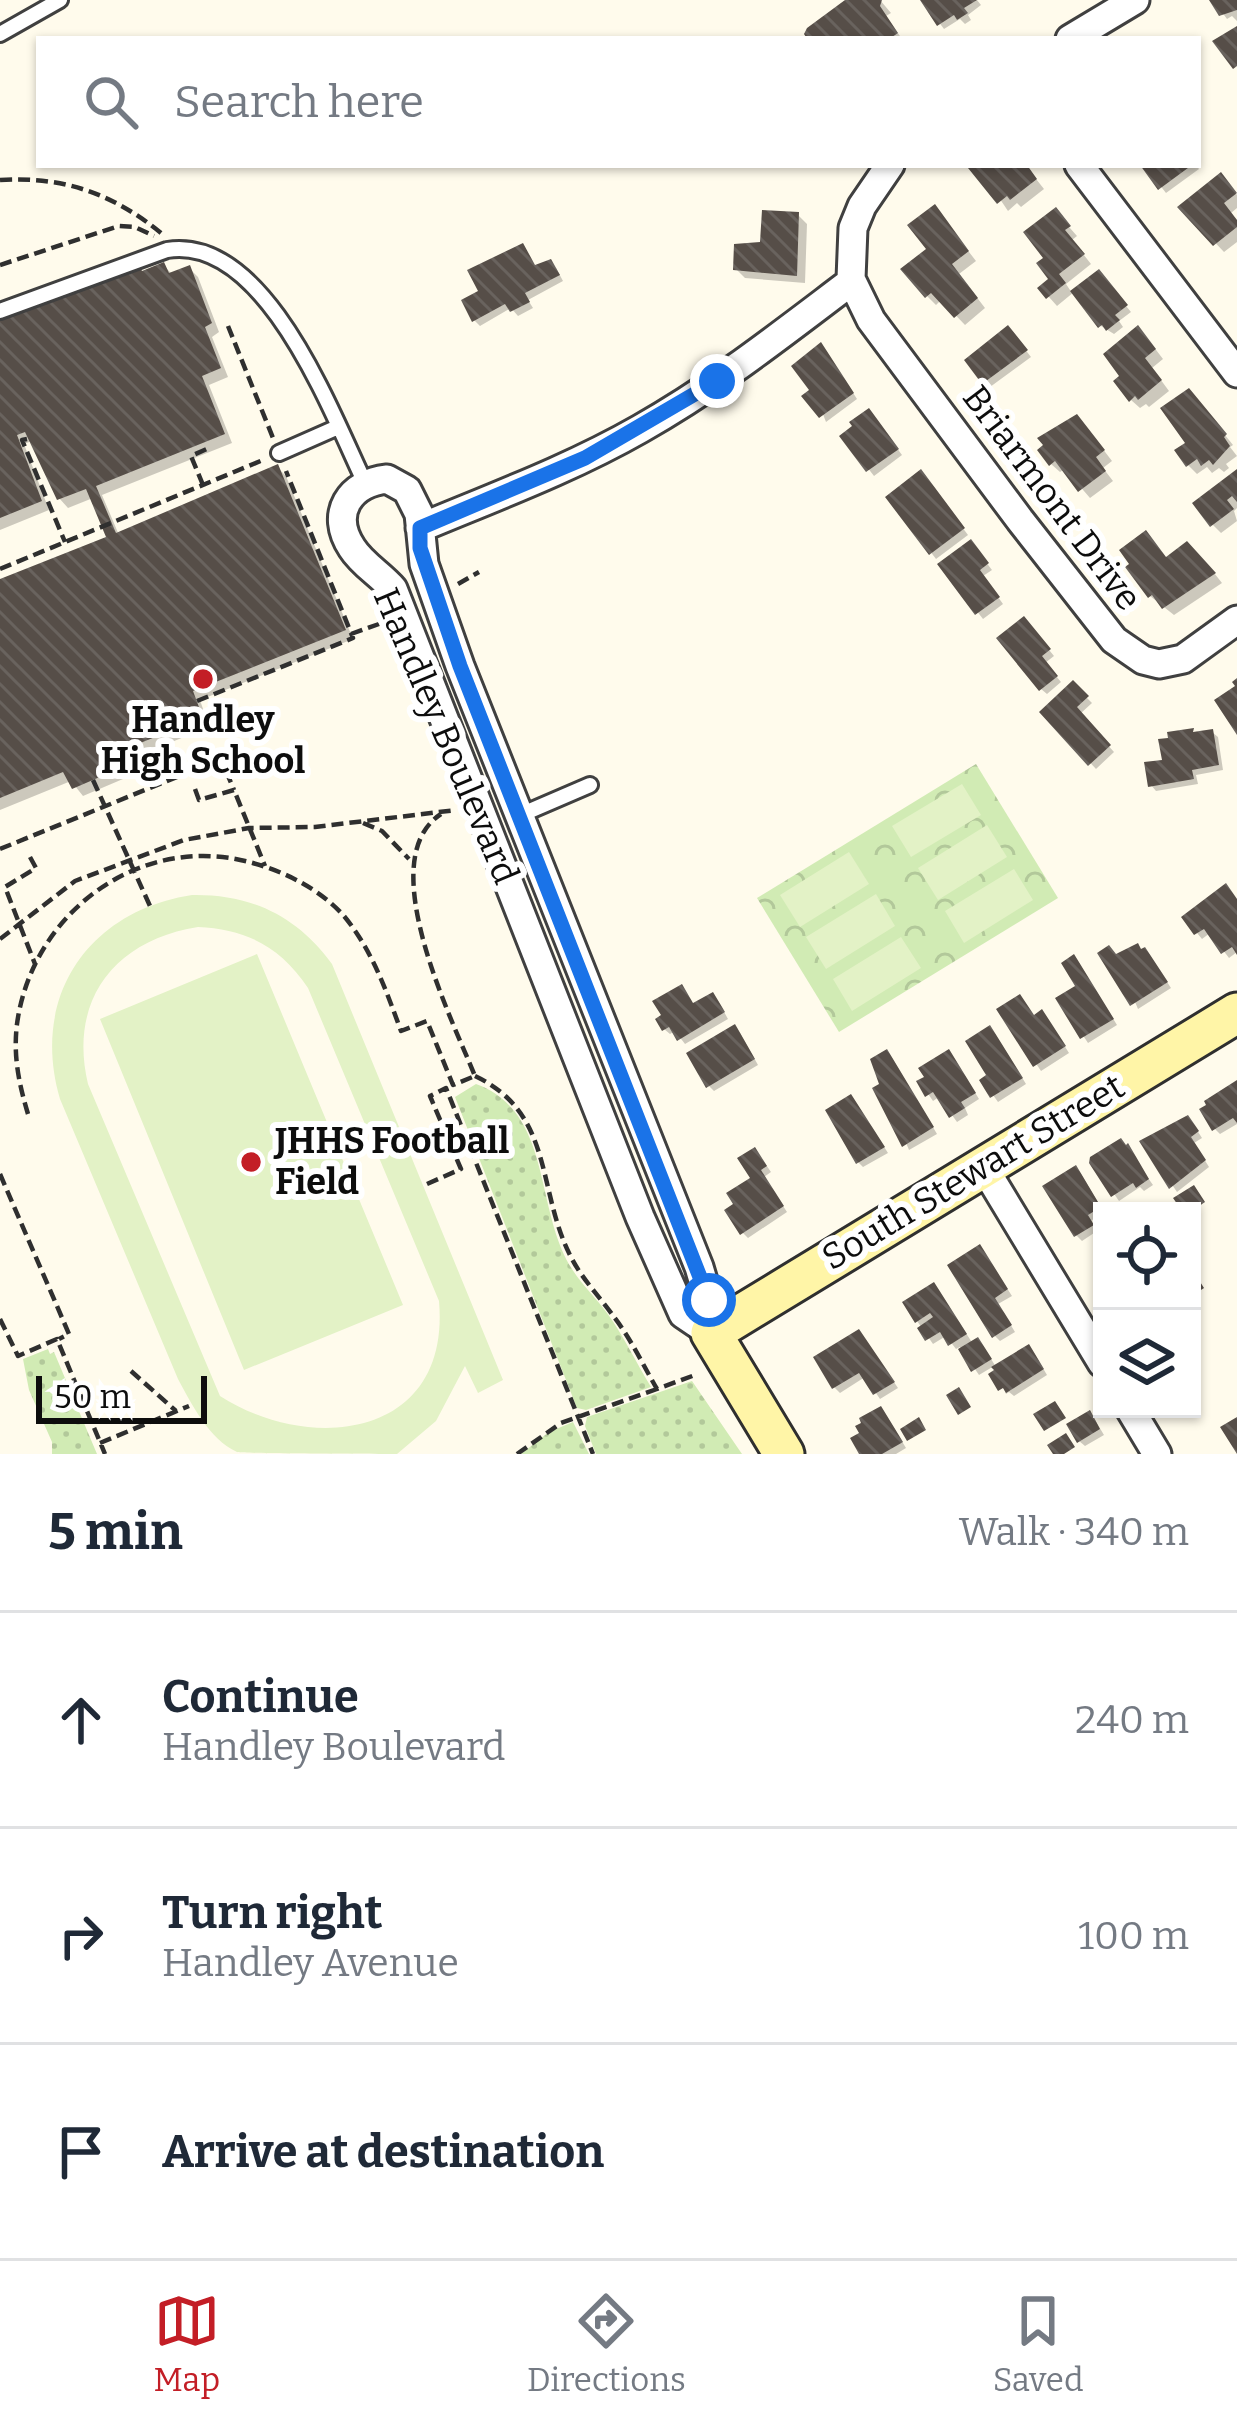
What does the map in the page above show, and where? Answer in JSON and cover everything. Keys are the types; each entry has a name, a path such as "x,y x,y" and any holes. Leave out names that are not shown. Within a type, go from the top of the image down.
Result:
{"street":[{"path":"1075,36 1135,0"},
{"path":"420,528 639,430 717,381 852,281 854,228 862,206 888,168"},
{"path":"1081,168 1237,374"},
{"name":"Briarmont Drive","path":"852,281 871,320 1020,520 1126,651 1159,664 1183,658 1237,620"},
{"name":"Handley Boulevard","path":"711,1333 710,1304 699,1268 520,820 424,564 419,514 407,490 387,479 365,483 344,505 346,536 353,551 393,590 675,1298 687,1319 711,1333 784,1454"},
{"path":"490,837 520,820"},
{"name":"South Stewart Street","path":"711,1333 1237,1014"},
{"path":"584,1073 616,1060"},
{"path":"983,1166 1093,1348"},
{"path":"1135,1418 1157,1454"}],"lane":[{"path":"0,34 60,0"},
{"path":"0,311 179,248 215,257 272,306 294,339 365,483"},
{"path":"279,454 338,428"},
{"path":"520,820 590,785"}],"path":[{"path":"0,180 63,182 102,194 179,248"},
{"path":"0,265 119,226 134,227 179,248"},
{"path":"228,326 267,422"},
{"path":"27,439 22,440 65,542"},
{"path":"203,485 191,456 211,447"},
{"path":"0,569 279,454 353,638 197,701"},
{"path":"307,522 324,515"},
{"path":"452,588 479,572"},
{"path":"352,634 370,628"},
{"path":"0,849 221,759 265,866"},
{"path":"93,780 150,906"},
{"path":"195,789 199,800 234,790"},
{"path":"0,940 75,881 184,840 249,828 362,822 458,809"},
{"path":"441,814 419,837 412,865 434,974 475,1076 508,1097 541,1151 552,1207 571,1257 622,1328 657,1389"},
{"path":"362,822 382,831 412,865"},
{"path":"28,1114 17,1072 16,1037 35,964 52,934 80,902 134,870 203,854 265,866 316,892 341,913 374,963 401,1030 427,1021 454,1085 475,1076"},
{"path":"5,887 36,868 30,857"},
{"path":"0,877 35,964"},
{"path":"461,1169 430,1096 446,1088 593,1454"},
{"path":"427,1184 478,1162"},
{"path":"0,1174 69,1334 18,1356 0,1319"},
{"path":"58,1339 104,1454"},
{"path":"131,1371 177,1412"},
{"path":"517,1454 551,1427 695,1375"},
{"path":"100,1444 189,1406"}],"green space":[{"path":"976,764 1058,898 839,1032 757,898"},
{"path":"962,784 981,815 911,857 892,826"},
{"path":"987,825 1007,857 938,900 918,868"},
{"path":"849,852 869,884 800,927 780,895"},
{"path":"1014,869 1033,900 964,943 945,911"},
{"path":"876,894 895,926 826,969 806,937"},
{"path":"192,895 253,904 304,933 332,964 503,1380 478,1393 465,1366 436,1421 397,1454 237,1452 210,1430 178,1379 60,1099 53,1062 53,1026 61,994 76,965 123,919 155,904","holes":["198,927 261,943 286,961 308,988 439,1301 437,1347 422,1382 399,1407 368,1422 332,1428 294,1425 256,1414 220,1396 88,1084 85,1026 104,979 143,945"]},
{"path":"901,937 921,968 852,1011 833,979"},
{"name":"JHHS Football Field","path":"257,954 403,1305 244,1370 100,1019"},
{"path":"476,1084 501,1098 518,1116 539,1165 560,1245 651,1387 586,1410 577,1408 455,1097"},
{"path":"48,1349 54,1352 97,1454 52,1454 23,1359"},
{"path":"692,1381 742,1454 596,1454 585,1426 587,1417"},
{"path":"573,1422 589,1454 521,1454 549,1432"}],"building":[{"path":"845,0 882,0 880,6 898,33 805,36 807,28"},
{"path":"920,0 977,0 964,8 968,13 937,26"},
{"path":"1209,0 1237,0 1237,10 1219,16"},
{"path":"1237,26 1237,66 1233,69 1212,41"},
{"path":"968,168 1029,168 1037,179 997,204"},
{"path":"1142,168 1188,168 1158,190"},
{"path":"1221,172 1237,193 1224,203 1237,227 1213,246 1177,207"},
{"path":"935,204 969,251 952,264 978,298 954,318 931,293 925,298 900,269 926,249 907,225"},
{"path":"1056,207 1071,226 1065,230 1085,254 1059,274 1066,283 1046,299 1037,288 1048,279 1036,263 1043,258 1023,232"},
{"path":"762,210 799,212 797,276 733,270 734,244 760,242"},
{"path":"523,243 535,265 551,259 560,275 525,293 530,302 510,312 505,304 472,322 461,300 478,291 467,270"},
{"path":"164,262 169,273 190,265 212,323 205,327 221,368 202,376 225,434 96,486 116,533 278,464 346,630 193,691 203,718 110,755 116,770 72,789 63,772 0,798 0,579 106,537 86,489 57,500 25,432 17,435 42,501 0,518 0,320"},
{"path":"1099,269 1128,305 1106,331 1102,325 1098,328 1070,291"},
{"path":"1008,325 1028,350 982,384 964,360"},
{"path":"1138,325 1156,349 1145,358 1162,380 1129,402 1113,381 1119,376 1103,354"},
{"path":"821,342 854,393 819,418 801,396 809,390 791,366"},
{"path":"1189,388 1227,434 1224,437 1230,446 1213,465 1209,460 1201,466 1197,459 1186,467 1174,450 1185,443 1160,408"},
{"path":"869,408 899,449 866,472 839,436"},
{"path":"1077,414 1105,450 1096,457 1106,471 1078,492 1055,461 1049,466 1037,450 1043,445 1037,438"},
{"path":"921,469 965,528 929,555 885,497"},
{"path":"1237,469 1237,502 1232,496 1227,500 1234,509 1210,527 1192,503"},
{"path":"1146,530 1166,557 1187,541 1216,573 1162,609 1125,567 1129,564 1119,550"},
{"path":"971,539 989,563 980,570 1000,597 975,615 937,564"},
{"path":"1024,616 1051,649 1042,656 1058,676 1039,691 996,638"},
{"path":"1237,678 1237,735 1214,700 1235,686 1232,682"},
{"path":"1073,680 1089,696 1077,707 1111,745 1088,766 1039,712"},
{"path":"1194,728 1193,732 1213,729 1219,765 1192,770 1194,779 1148,787 1144,762 1162,760 1158,739 1168,738 1167,732"},
{"path":"1226,883 1237,899 1237,955 1232,947 1221,954 1204,929 1194,935 1181,917"},
{"path":"1138,943 1168,982 1130,1006 1097,953 1109,945 1116,954"},
{"path":"1074,954 1114,1019 1080,1039 1055,998 1075,986 1061,963"},
{"path":"682,984 693,1003 713,992 725,1012 677,1041 669,1027 662,1031 655,1019 661,1015 652,1001"},
{"path":"1020,994 1034,1015 1042,1009 1066,1046 1033,1067 996,1009"},
{"path":"735,1024 755,1059 706,1088 686,1053"},
{"path":"990,1025 1023,1078 990,1098 979,1080 986,1075 965,1041"},
{"path":"887,1049 934,1127 902,1147 872,1088 879,1084 870,1059"},
{"path":"949,1049 976,1093 949,1118 933,1092 925,1097 916,1081 924,1077 918,1068"},
{"path":"1237,1080 1237,1123 1233,1118 1212,1131 1199,1109"},
{"path":"851,1094 885,1147 856,1164 825,1110"},
{"path":"1188,1115 1199,1131 1191,1137 1206,1160 1169,1189 1139,1141"},
{"path":"1121,1138 1149,1179 1111,1197 1089,1163 1090,1157"},
{"path":"755,1147 767,1166 761,1170 784,1206 740,1235 724,1210 733,1204 726,1193 750,1178 737,1158"},
{"path":"1076,1165 1098,1202 1093,1202 1088,1215 1093,1226 1074,1237 1042,1186"},
{"path":"1194,1185 1205,1202 1176,1202 1173,1198"},
{"path":"980,1244 1008,1289 995,1298 1012,1325 992,1338 947,1265"},
{"path":"934,1282 967,1334 948,1346 940,1332 925,1341 917,1328 933,1317 930,1313 915,1323 902,1302"},
{"path":"859,1329 895,1382 873,1395 859,1373 832,1389 813,1357"},
{"path":"978,1337 992,1359 971,1372 958,1349"},
{"path":"1029,1344 1044,1369 1006,1393 1003,1388 998,1391 988,1374 994,1370 991,1367"},
{"path":"959,1387 971,1407 958,1415 946,1395"},
{"path":"1055,1401 1066,1418 1044,1431 1033,1414"},
{"path":"881,1406 903,1442 882,1454 859,1454 850,1438 859,1433 855,1426 861,1423 859,1418"},
{"path":"1090,1410 1100,1429 1077,1443 1066,1424"},
{"path":"919,1417 926,1430 907,1441 900,1429"},
{"path":"1237,1417 1237,1454 1220,1427"},
{"path":"1066,1433 1075,1447 1053,1454 1047,1445"}],"place":[{"name":"Handley High School","path":"203,679"},
{"name":"JHHS Football Field","path":"251,1162"}],"route":[{"path":"709,1300 460,666 424,564 420,528 585,458 717,381"}]}
